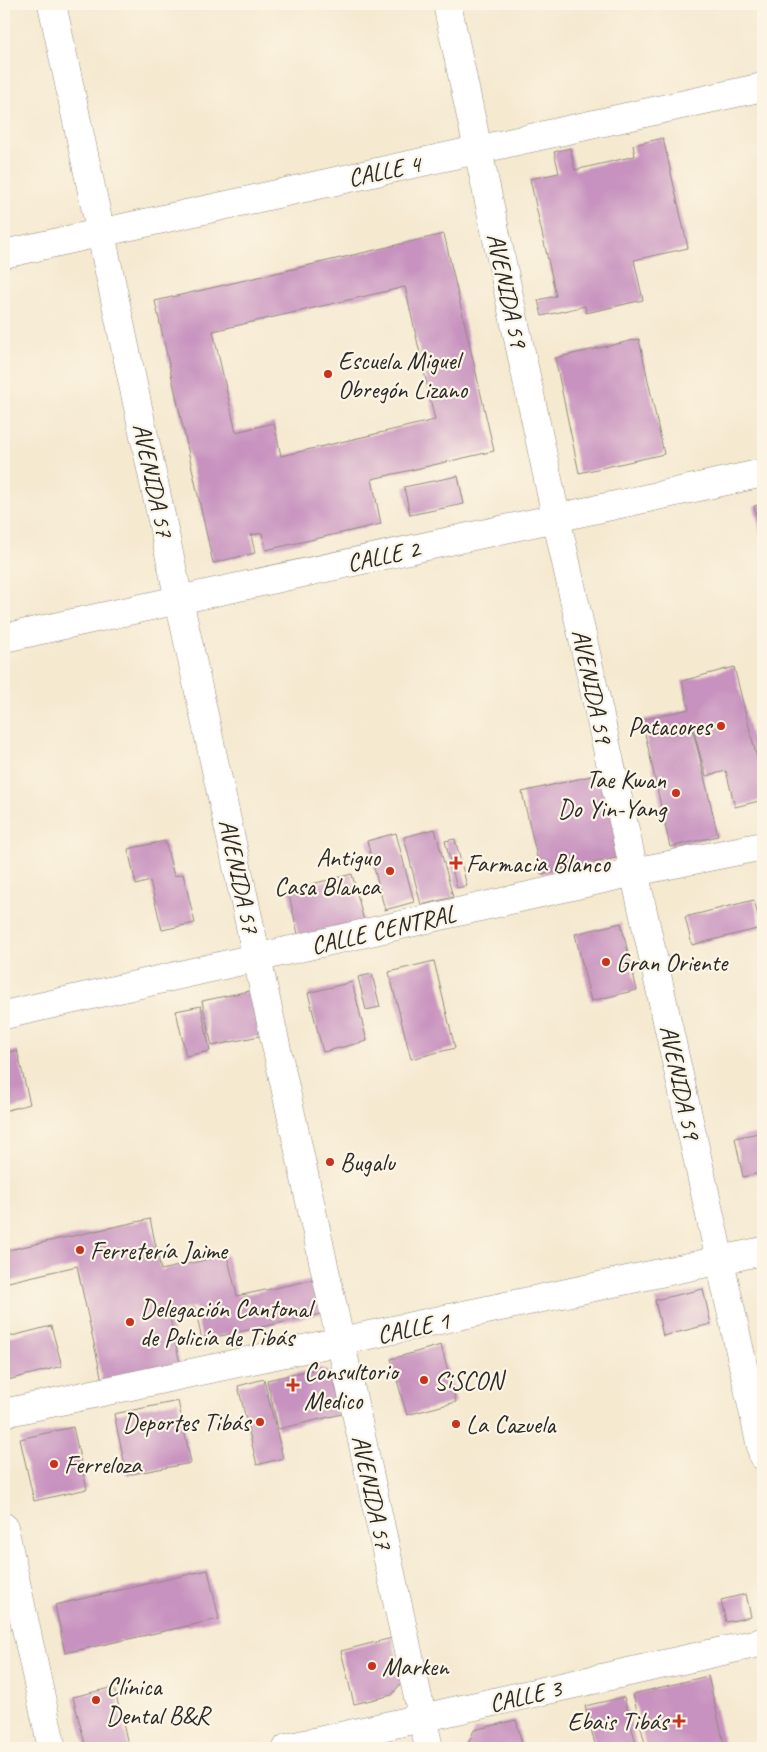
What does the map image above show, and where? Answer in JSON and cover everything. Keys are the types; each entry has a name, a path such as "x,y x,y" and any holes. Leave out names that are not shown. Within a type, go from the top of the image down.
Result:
{"street":[{"name":"AVENIDA 57","path":"52,4 179,600 429,1748"},
{"name":"AVENIDA 59","path":"447,4 556,518 763,1456"},
{"name":"CALLE 4","path":"4,254 763,87"},
{"name":"CALLE 2","path":"4,638 763,473"},
{"name":"CALLE CENTRAL","path":"4,1015 634,872 762,850"},
{"name":"CALLE 1","path":"4,1413 763,1252"},
{"path":"4,1527 7,1555 52,1748"},
{"name":"CALLE 3","path":"287,1748 763,1642"}],"building":[{"path":"663,138 688,248 634,260 643,300 586,313 585,306 542,316 538,300 556,296 530,179 559,173 554,152 570,148 575,170 635,156 633,145"},
{"path":"444,234 494,451 372,479 381,524 266,550 262,533 251,535 255,553 213,563 155,301","holes":["405,287 435,420 281,456 274,423 236,432 213,331"]},
{"path":"639,339 664,454 579,473 555,358"},
{"path":"458,476 464,504 410,515 404,487"},
{"path":"763,504 763,543 754,506"},
{"path":"734,667 763,782 763,800 735,807 726,771 706,776 693,729 718,836 670,847 642,720 689,709 682,681"},
{"path":"604,773 621,857 541,874 522,792"},
{"path":"435,829 453,897 421,905 404,837"},
{"name":"Antiguo Casa Blanca","path":"396,833 414,902 385,910 367,841"},
{"name":"Farmacia Blanco","path":"455,839 467,886 457,888 445,841"},
{"path":"165,841 174,876 183,874 195,923 162,930 150,881 136,885 128,849"},
{"path":"352,874 365,925 299,939 288,890"},
{"path":"754,900 761,928 692,945 685,917"},
{"name":"Gran Oriente","path":"621,923 637,990 591,1001 575,934"},
{"path":"434,961 455,1048 411,1059 389,972"},
{"path":"372,974 380,1007 366,1010 358,977"},
{"path":"352,982 367,1041 323,1052 308,993"},
{"path":"254,990 264,1035 212,1046 202,1001"},
{"path":"201,1006 210,1051 186,1056 176,1011"},
{"path":"17,1050 30,1104 4,1111 4,1054"},
{"path":"763,1132 763,1172 743,1177 735,1138"},
{"name":"Delegación Cantonal de Policía de Tibás","path":"150,1219 161,1270 227,1255 237,1296 313,1280 321,1314 202,1340 195,1307 169,1313 181,1368 103,1385 77,1266 4,1283 4,1251"},
{"path":"703,1289 711,1324 663,1336 655,1300"},
{"path":"51,1326 62,1366 4,1381 4,1338"},
{"name":"SiSCON","path":"441,1345 456,1402 407,1415 391,1359"},
{"path":"320,1368 333,1374 342,1414 278,1429 267,1380"},
{"name":"Deportes Tibás","path":"264,1379 283,1458 257,1465 238,1386"},
{"path":"178,1401 191,1463 127,1475 114,1414"},
{"name":"Ferreloza","path":"73,1427 87,1489 34,1501 20,1439"},
{"path":"208,1570 219,1619 65,1653 55,1605"},
{"path":"746,1594 751,1617 726,1622 721,1600"},
{"name":"Marken","path":"392,1638 403,1680 392,1695 354,1704 341,1651"},
{"name":"Ebais Tibás","path":"708,1676 725,1748 646,1748 633,1694"},
{"path":"114,1687 129,1748 86,1748 73,1697"},
{"path":"624,1697 637,1748 596,1748 585,1706"},
{"path":"516,1720 523,1748 466,1748 474,1730"}],"place":[{"name":"Escuela Miguel Obregón Lizano","path":"328,374"},
{"name":"Patacores","path":"721,726"},
{"name":"Tae Kwan Do Yin-Yang","path":"676,793"},
{"name":"Farmacia Blanco","path":"456,863"},
{"name":"Antiguo Casa Blanca","path":"390,871"},
{"name":"Gran Oriente","path":"606,962"},
{"name":"Bugalu","path":"330,1162"},
{"name":"Ferretería Jaime","path":"80,1250"},
{"name":"Delegación Cantonal de Policía de Tibás","path":"130,1322"},
{"name":"SiSCON","path":"424,1380"},
{"name":"Consultorio Medico","path":"293,1385"},
{"name":"Deportes Tibás","path":"260,1422"},
{"name":"La Cazuela","path":"456,1424"},
{"name":"Ferreloza","path":"54,1464"},
{"name":"Marken","path":"372,1666"},
{"name":"Clínica Dental B&R","path":"96,1700"},
{"name":"Ebais Tibás","path":"679,1721"}]}
